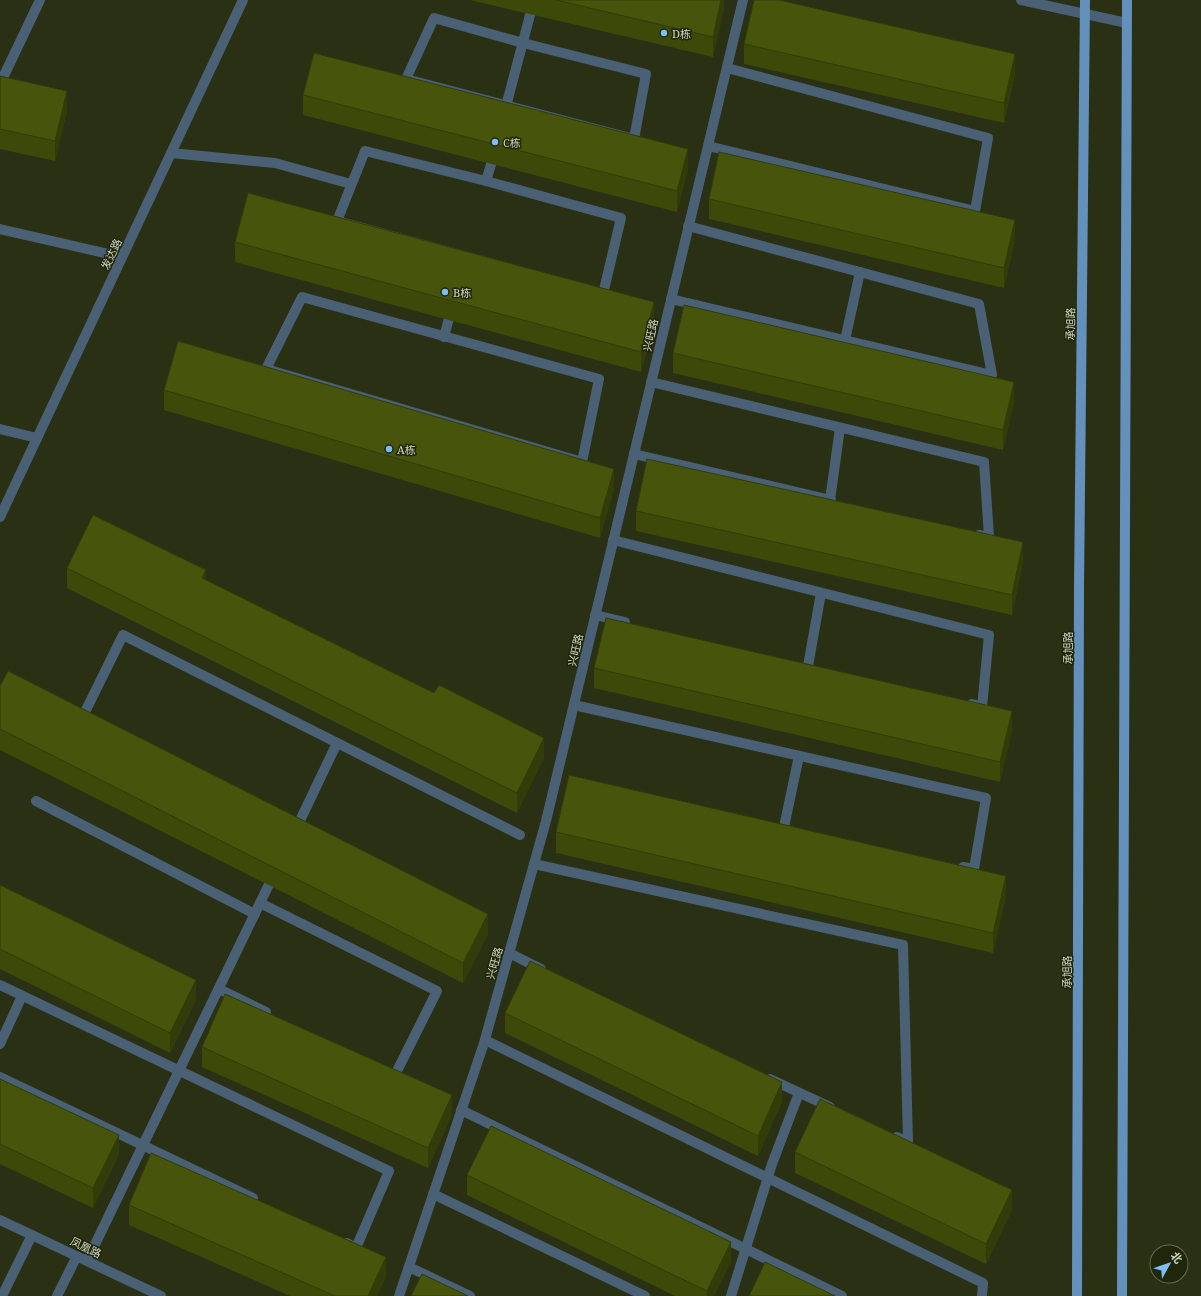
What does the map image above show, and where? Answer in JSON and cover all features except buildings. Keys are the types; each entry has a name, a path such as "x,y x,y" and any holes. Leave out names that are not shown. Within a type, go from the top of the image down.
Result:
{"main road":[{"name":"承旭路","path":"1077,1296 1079,588 1085,0"},
{"path":"1122,1296 1127,0"}],"street":[{"path":"0,84 40,0"},
{"name":"发达路","path":"0,517 243,0"},
{"path":"503,120 534,0"},
{"name":"兴旺路","path":"399,1296 485,1040 534,864 561,776 574,705 595,615 743,0"},
{"path":"1020,0 1127,23"},
{"path":"434,18 523,43 646,74 634,138 406,79 434,18"},
{"path":"708,146 975,211 988,138 726,68"},
{"path":"486,181 497,143"},
{"path":"365,151 486,181 621,218 603,294 464,260 337,221 365,151"},
{"path":"171,153 274,163 351,184"},
{"path":"671,299 992,375 979,304 688,226"},
{"path":"0,229 122,257"},
{"path":"845,340 860,272"},
{"path":"302,298 444,337 599,379 582,462 266,369 302,298"},
{"path":"444,337 454,300"},
{"path":"651,382 984,462 989,537 966,532"},
{"path":"634,454 834,501 840,428"},
{"path":"0,429 37,438"},
{"path":"614,540 989,635 982,707 960,701"},
{"path":"808,666 821,593"},
{"path":"595,615 633,624"},
{"path":"97,723 84,716 122,635 520,835"},
{"path":"574,705 986,798 974,869 951,864"},
{"path":"290,841 296,819 337,743"},
{"path":"784,827 799,756"},
{"path":"36,801 255,914"},
{"path":"87,1261 280,862"},
{"path":"534,864 903,945 908,1142 886,1132"},
{"path":"260,903 437,991 395,1075 381,1068"},
{"path":"509,953 552,974"},
{"path":"0,985 388,1171 356,1248 334,1238"},
{"path":"219,989 275,1017"},
{"path":"0,1044 22,996"},
{"path":"485,1040 983,1283 982,1296"},
{"path":"764,1076 843,1113"},
{"path":"0,1077 264,1203"},
{"path":"731,1296 768,1179 799,1093"},
{"path":"461,1110 842,1296"},
{"path":"433,1194 645,1296"},
{"name":"凤凰路","path":"0,1220 161,1296"},
{"path":"2,1296 32,1235"},
{"path":"57,1296 77,1256"},
{"path":"409,1266 470,1296"}],"place":[{"name":"D栋","path":"664,33"},
{"name":"C栋","path":"495,142"},
{"name":"B栋","path":"445,292"},
{"name":"A栋","path":"389,449"}]}
